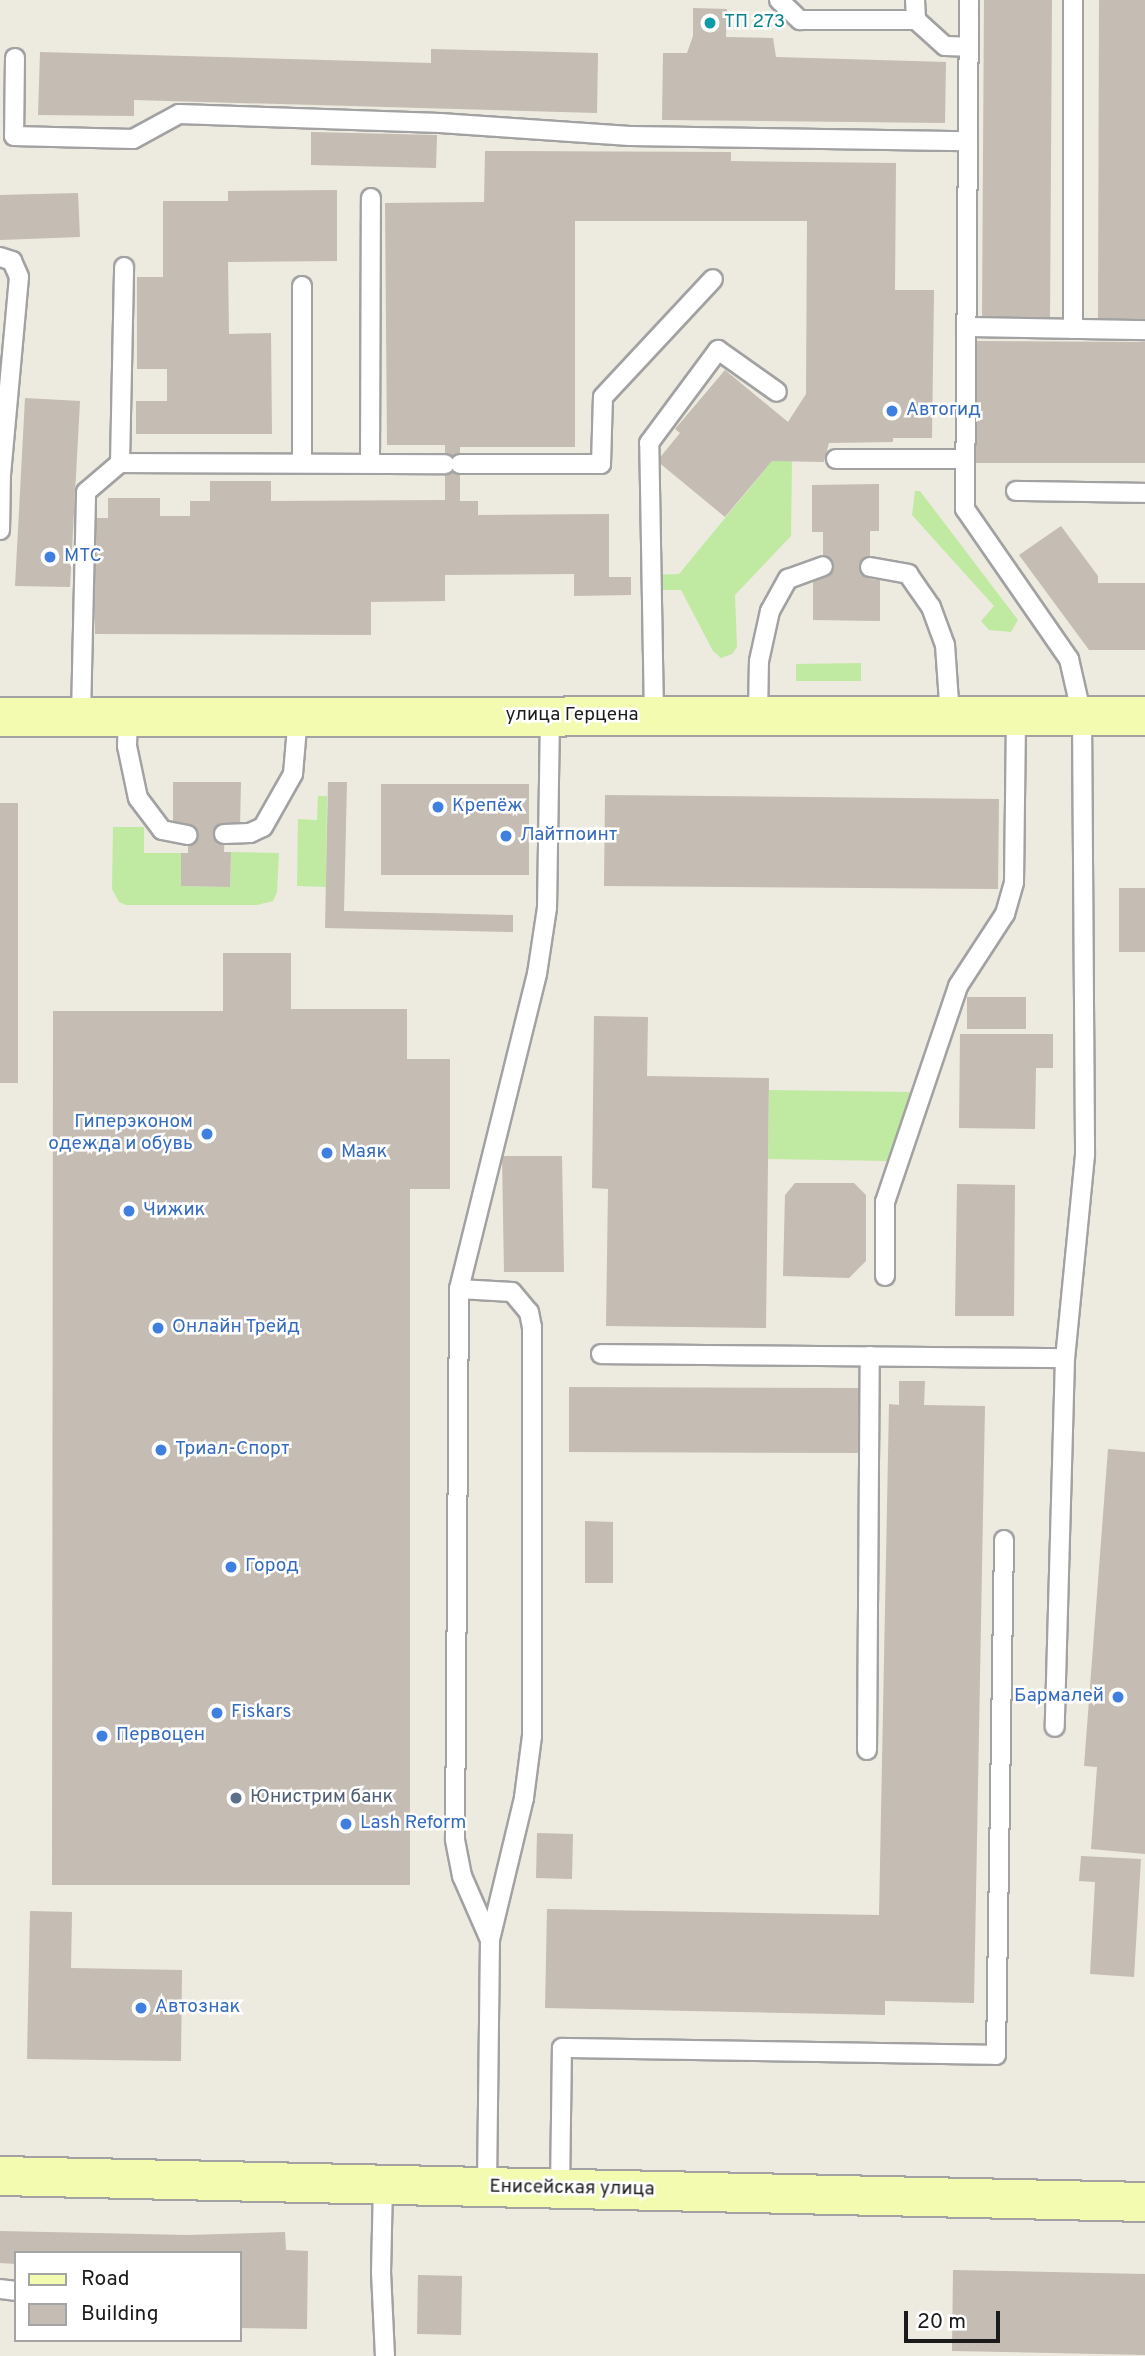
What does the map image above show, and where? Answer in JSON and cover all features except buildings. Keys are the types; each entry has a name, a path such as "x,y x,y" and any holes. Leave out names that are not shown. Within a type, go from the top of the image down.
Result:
{"street":[{"name":"улица Герцена","path":"0,717 1145,716"},
{"name":"Енисейская улица","path":"0,2176 1145,2202"}],"lane":[{"path":"779,0 800,20 916,20 945,46 969,47"},
{"path":"915,0 916,20"},
{"path":"969,0 965,509 1069,659 1083,716 1086,1155 1065,1358 1055,1727"},
{"path":"1073,0 1073,329"},
{"path":"15,58 15,136 132,139 178,114 440,123 630,136 967,141"},
{"path":"370,463 371,198"},
{"path":"0,257 12,261 19,277 1,474 0,530"},
{"path":"120,463 124,267"},
{"path":"81,716 86,492 120,463 601,464 603,397 713,279"},
{"path":"302,286 302,463"},
{"path":"966,327 1145,330"},
{"path":"654,716 649,443 718,350 777,393"},
{"path":"836,460 965,460"},
{"path":"1016,491 1145,493"},
{"path":"758,716 758,660 770,611 788,579 823,566"},
{"path":"870,567 908,574 931,607 946,653 950,716"},
{"path":"225,834 250,833 263,827 293,774 298,716"},
{"path":"490,1940 461,1876 455,1839 458,1289 537,974 547,908 550,716"},
{"path":"885,1276 885,1202 958,986 1005,914 1014,883 1016,716"},
{"path":"128,717 127,746 138,798 162,830 188,835"},
{"path":"458,1289 512,1292 529,1312 532,1327 532,1736 524,1798 490,1940 487,2188"},
{"path":"601,1354 1065,1358"},
{"path":"867,1750 870,1356"},
{"path":"560,2189 562,2048 996,2055 1004,1540"},
{"path":"383,2185 381,2272 385,2356"}],"green space":[{"path":"772,461 792,461 791,536 735,595 737,647 732,654 721,658 713,651 681,590 652,590 652,575 679,574"},
{"path":"915,491 920,491 1018,620 1011,632 989,630 981,621 994,606 912,515"},
{"path":"861,663 861,681 796,681 796,664"},
{"path":"318,796 327,796 326,887 297,886 298,819 317,820"},
{"path":"113,827 144,827 144,853 181,853 181,886 230,887 231,852 279,853 277,892 273,901 257,905 126,905 119,902 112,889"},
{"path":"769,1090 912,1092 888,1161 768,1159"}],"place":[{"name":"ТП 273","path":"710,23"},
{"name":"Автогид","path":"892,411"},
{"name":"МТС","path":"50,557"},
{"name":"Крепёж","path":"438,807"},
{"name":"Лайтпоинт","path":"506,836"},
{"name":"Гиперэконом одежда и обувь","path":"207,1134"},
{"name":"Маяк","path":"327,1153"},
{"name":"Чижик","path":"129,1211"},
{"name":"Онлайн Трейд","path":"158,1328"},
{"name":"Триал-Спорт","path":"161,1450"},
{"name":"Город","path":"231,1567"},
{"name":"Бармалей","path":"1118,1697"},
{"name":"Fiskars","path":"217,1713"},
{"name":"Первоцен","path":"102,1736"},
{"name":"Юнистрим банк","path":"236,1798"},
{"name":"Lash Reform","path":"346,1824"},
{"name":"Автознак","path":"141,2008"}]}
